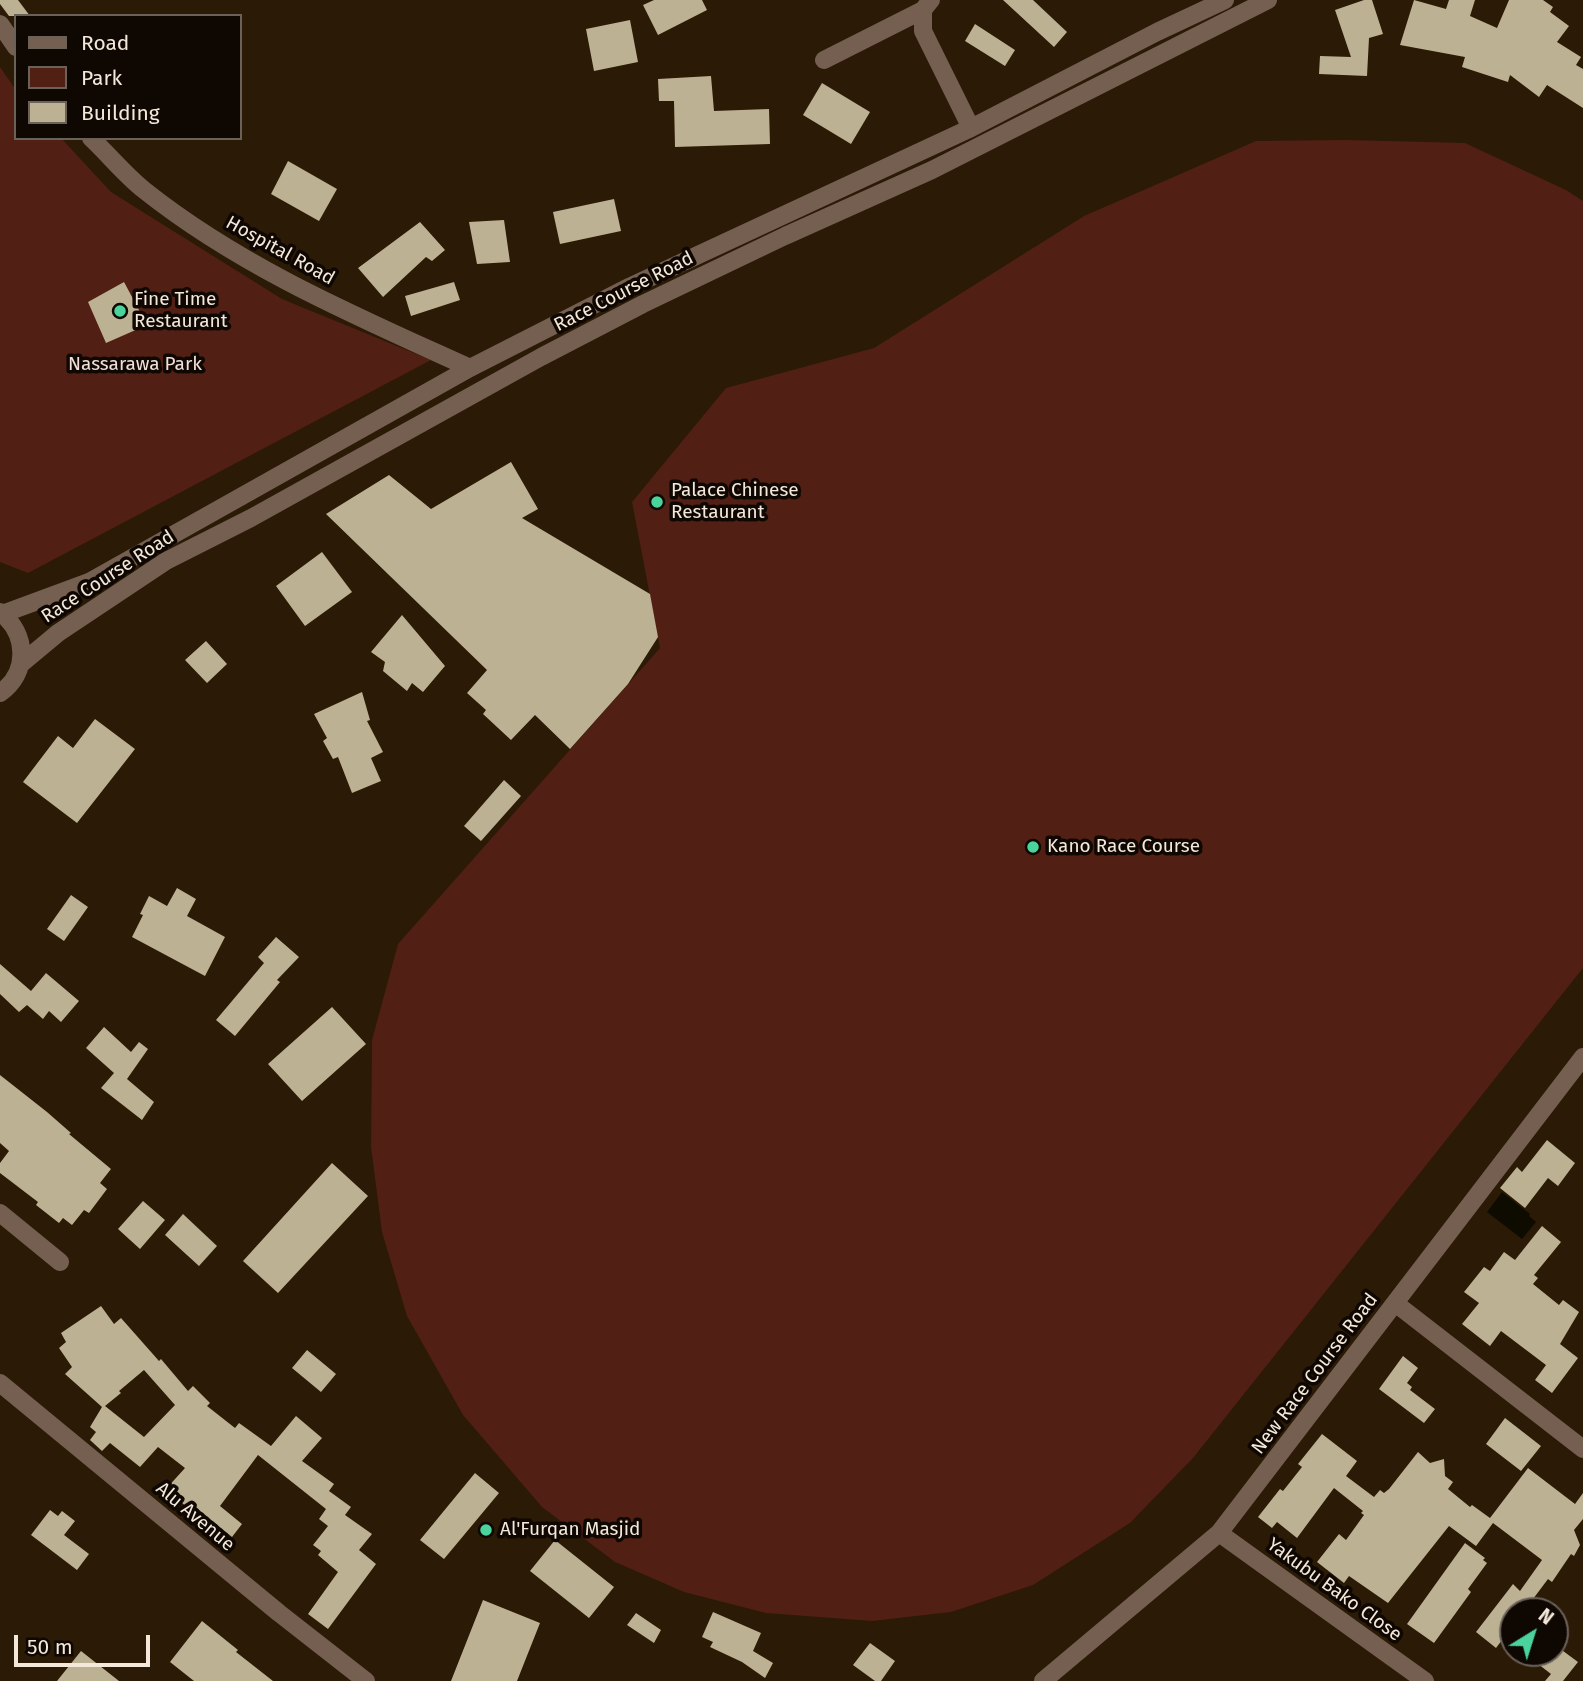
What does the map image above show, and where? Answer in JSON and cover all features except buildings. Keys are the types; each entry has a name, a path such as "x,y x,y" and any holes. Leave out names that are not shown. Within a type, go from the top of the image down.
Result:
{"street":[{"name":"Race Course Road","path":"1,613 89,582 470,368 625,289 971,128 1225,0"},
{"name":"Race Course Road","path":"0,693 8,688 17,676 22,663 58,633 166,561 251,518 541,357 761,247 932,170 1268,0"},
{"path":"927,5 923,31 971,128"},
{"path":"824,60 927,5"},
{"path":"0,24 14,44"},
{"name":"Hospital Road","path":"93,140 143,189 233,253 374,325 470,368"},
{"path":"1,613 17,631 22,647 22,663"},
{"name":"New Race Course Road","path":"1043,1681 1219,1534 1583,1057"},
{"path":"0,1213 60,1262"},
{"path":"1395,1303 1583,1449"},
{"name":"Alu Avenue","path":"0,1383 279,1613 366,1681"},
{"name":"Yakubu Bako Close","path":"1219,1534 1425,1681"}],"green space":[{"name":"Nassarawa Park","path":"0,67 14,87 14,140 63,140 111,192 282,299 431,360 28,573 0,562"},
{"name":"Kano Race Course","path":"1256,141 1465,143 1566,190 1583,201 1583,968 1193,1458 1130,1523 1033,1585 951,1612 872,1621 766,1613 684,1592 615,1562 542,1507 463,1415 407,1316 382,1232 371,1147 372,1040 398,944 660,648 632,502 726,388 874,348 1084,216"}],"shaded area":[{"path":"1502,1192 1536,1222 1522,1239 1487,1212"}],"place":[{"name":"Fine Time Restaurant","path":"120,311"},
{"name":"Palace Chinese Restaurant","path":"657,502"},
{"name":"Kano Race Course","path":"1033,847"},
{"name":"Al'Furqan Masjid","path":"486,1530"}]}
